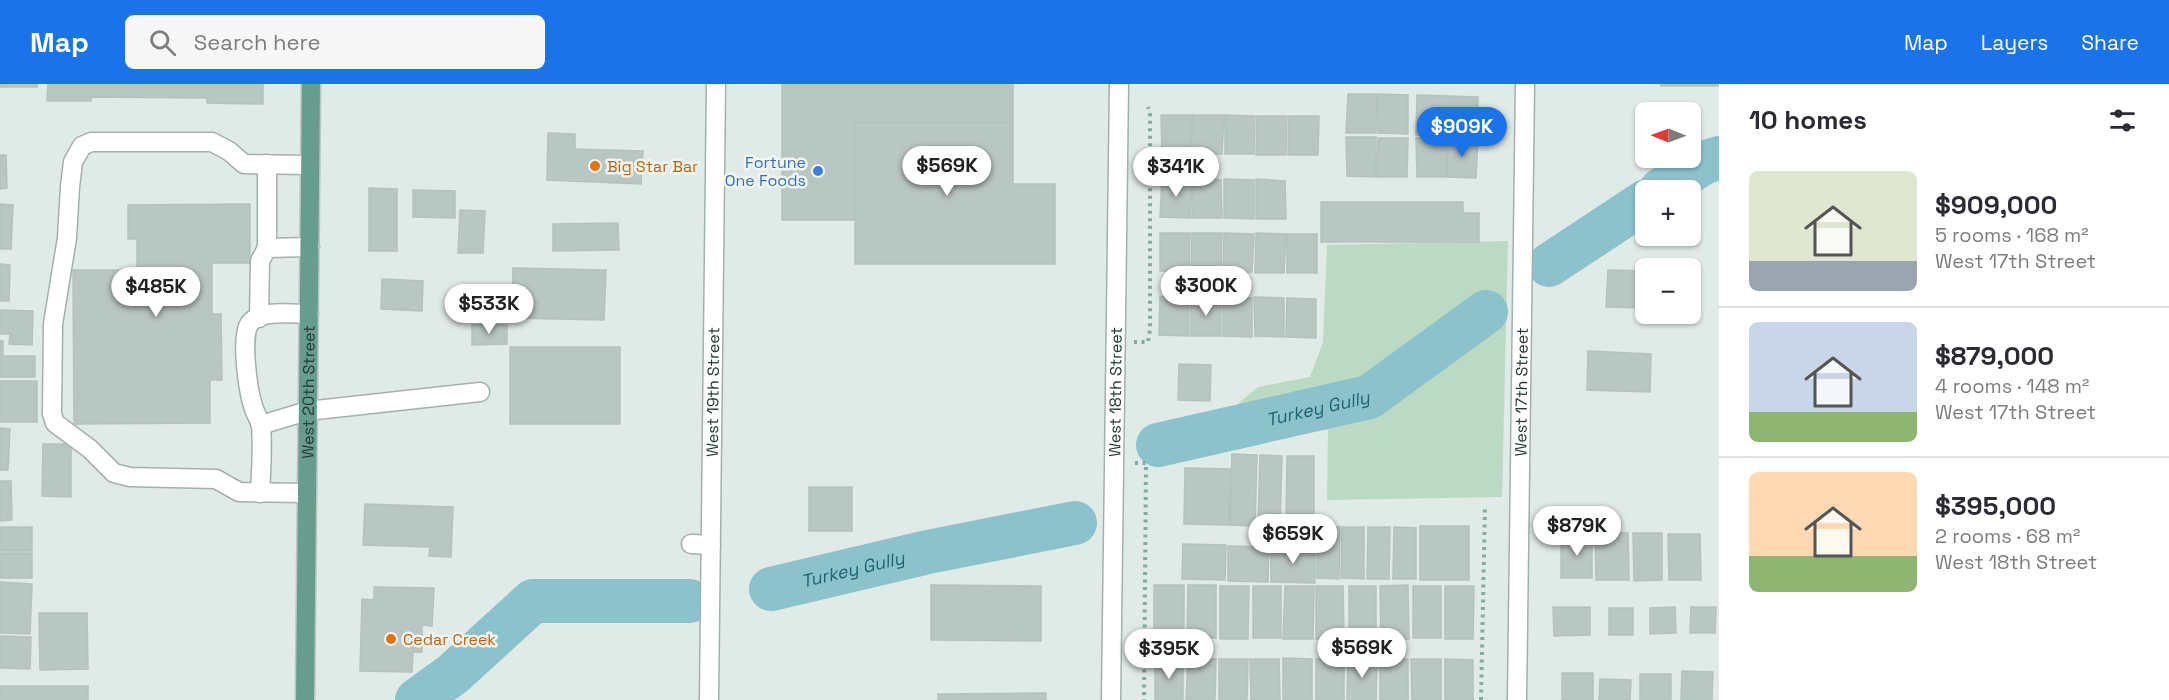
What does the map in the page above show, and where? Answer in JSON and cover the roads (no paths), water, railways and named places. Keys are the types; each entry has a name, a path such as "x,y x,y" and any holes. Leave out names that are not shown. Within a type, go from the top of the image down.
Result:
{"main road":[{"name":"West 20th Street","path":"305,700 311,84"}],"street":[{"name":"West 19th Street","path":"709,700 716,84"},
{"name":"West 18th Street","path":"1111,700 1119,84"},
{"name":"West 17th Street","path":"1517,700 1525,84"},
{"path":"307,493 239,492 216,479 130,477 114,473 90,449 55,423 52,414 53,324 67,238 73,162 82,146 91,142 212,142 244,164 310,165"},
{"path":"259,318 260,261 267,248 267,164"},
{"path":"267,248 310,247"},
{"path":"260,493 261,425 253,406 247,374 246,331 251,322 259,318 277,314 309,314"},
{"path":"261,425 308,411 480,392"},
{"path":"691,544 711,545"}],"waterway":[{"name":"Turkey Gully","path":"1677,180 1703,163 1719,158"},
{"name":"Turkey Gully","path":"1549,265 1635,208"},
{"name":"Turkey Gully","path":"1158,445 1369,397 1486,312"},
{"name":"Turkey Gully","path":"771,589 928,552 1075,523"},
{"name":"Turkey Gully","path":"417,700 453,674 533,601 690,601"}],"place":[{"name":"Big Star Bar","path":"595,166"},
{"name":"Fortune One Foods","path":"818,171"},
{"name":"Cedar Creek","path":"391,639"}]}
